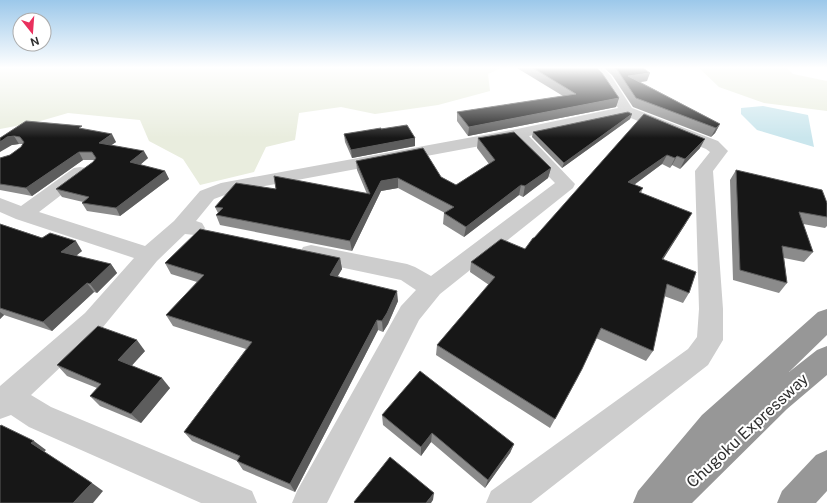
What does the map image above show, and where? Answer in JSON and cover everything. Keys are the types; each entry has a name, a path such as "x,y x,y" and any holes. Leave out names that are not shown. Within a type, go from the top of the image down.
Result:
{"highway":[{"path":"650,503 713,424 827,319"},
{"name":"Chugoku Expressway","path":"668,503 777,399 827,358"},
{"path":"794,503 827,466"}],"street":[{"path":"615,91 627,111"},
{"path":"240,503 4,401 94,320 149,255 182,226 207,195 228,187 517,134 627,111 712,145 718,151 704,171 711,309 710,340 698,357 503,503"},
{"path":"309,503 410,313 432,288 566,184 517,134"},
{"path":"23,214 90,165"},
{"path":"0,204 23,214 149,255"},
{"path":"182,226 212,232"},
{"path":"290,248 406,273 432,288"}],"shaded area":[{"path":"0,91 488,91 438,105 375,114 341,107 299,113 295,140 266,147 254,172 200,185 183,159 149,141 140,120 68,113 37,122 0,129"},
{"path":"732,91 827,91 827,111 764,103"}],"water":[{"path":"763,106 808,115 814,147 757,130 741,114 741,108"}],"building":[{"path":"572,91 615,91 619,98 469,127 457,112 576,94"},
{"path":"632,91 658,91 720,124 716,128 636,98"},
{"path":"628,112 632,114 564,163 533,132"},
{"path":"644,114 705,139 685,159 667,155 628,182 643,188 639,192 692,213 662,259 696,272 689,293 667,284 653,351 601,328 582,369 555,419 437,345 495,277 471,262 501,239 525,249 533,238"},
{"path":"26,121 82,126 79,128 112,134 99,143 144,151 130,162 165,171 116,208 82,203 89,197 56,189 93,162 96,158 92,152 79,152 26,188 0,184 0,158 10,155 21,147 24,142 20,137 14,136 7,137 0,142 0,138"},
{"path":"407,125 415,138 351,150 344,134 381,128"},
{"path":"514,132 551,168 525,186 521,185 466,227 444,213 454,207 398,178 381,181 350,241 216,215 223,208 215,207 236,183 276,189 274,176 370,194 356,161 423,148 441,177 456,185 495,160 478,138"},
{"path":"736,170 822,190 827,203 827,217 799,212 813,252 782,246 787,283 740,270"},
{"path":"0,224 42,238 50,233 76,241 61,252 111,264 90,284 87,283 43,322 0,308"},
{"path":"200,229 340,258 330,275 397,291 382,321 377,320 290,484 237,461 240,456 184,432 252,342 166,315 204,275 165,263"},
{"path":"98,326 137,340 118,360 162,378 131,414 90,396 101,384 57,365"},
{"path":"420,371 514,444 488,480 432,433 421,447 382,415"},
{"path":"1,425 34,441 31,443 92,483 73,503 0,503"},
{"path":"390,457 434,493 426,503 354,502"}]}
